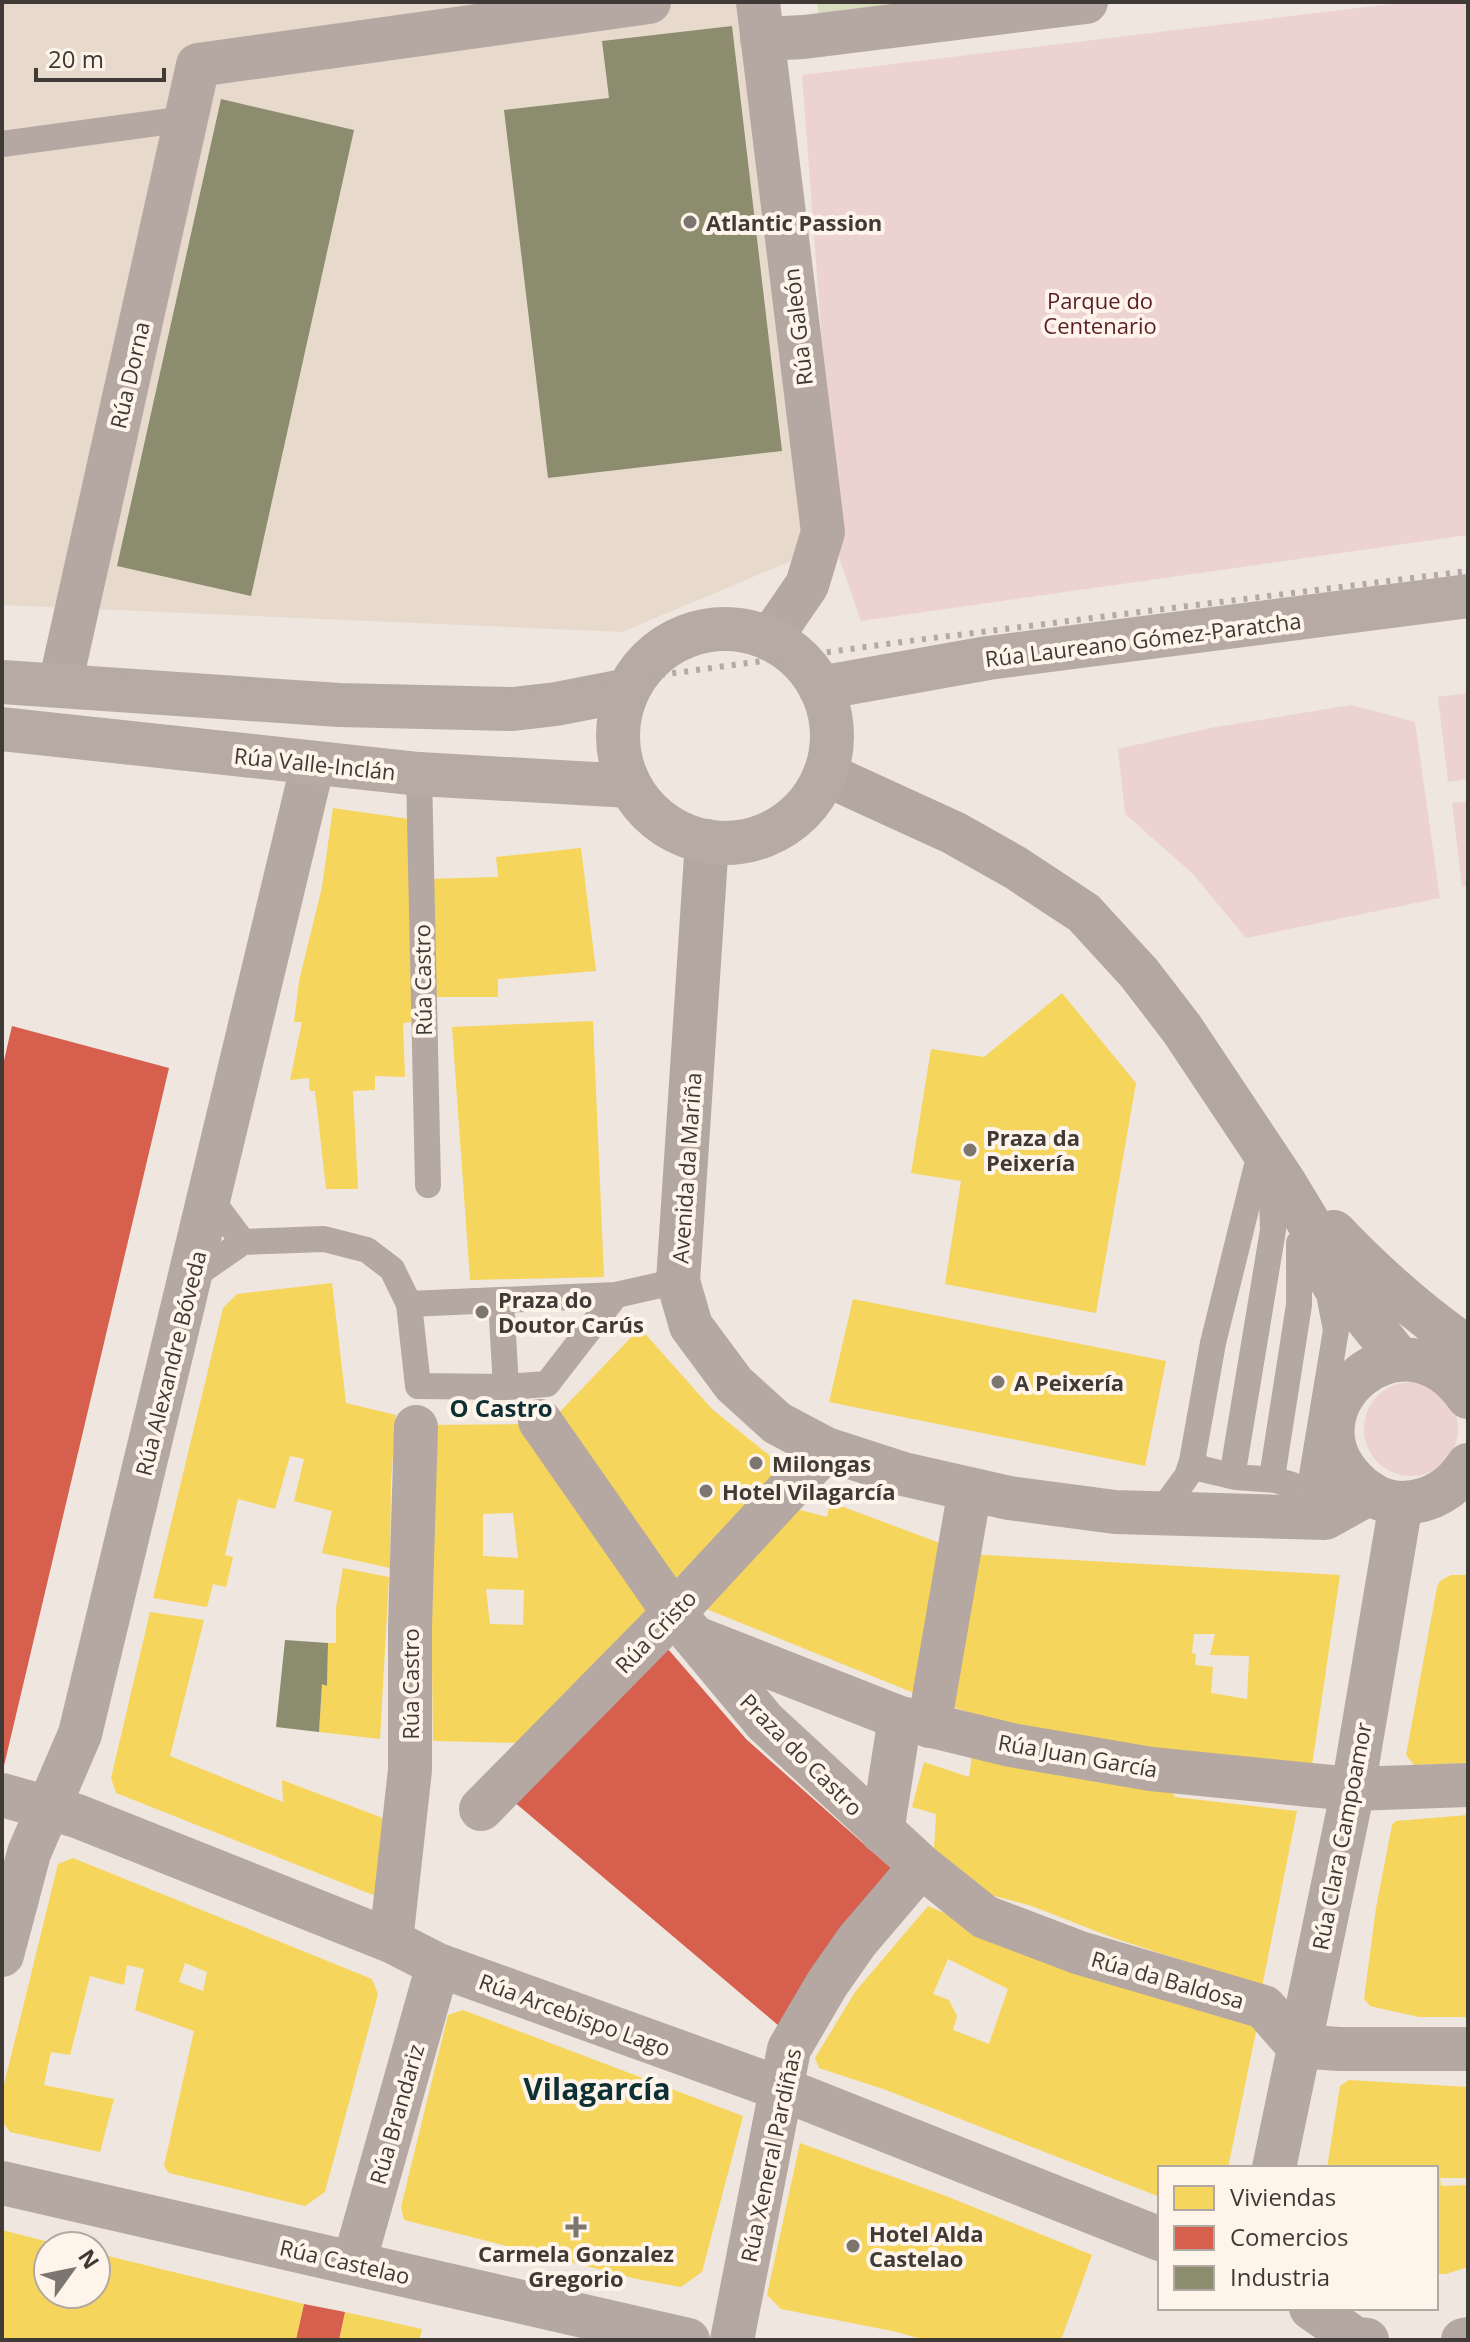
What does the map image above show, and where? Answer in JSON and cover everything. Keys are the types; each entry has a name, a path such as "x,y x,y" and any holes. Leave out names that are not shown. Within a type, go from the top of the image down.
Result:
{"main road":[{"name":"Rúa Laureano Gómez-Paratcha","path":"820,688 988,658 1468,596"},
{"path":"728,629 770,639 796,656 820,688 831,722 830,757 825,774 813,796 778,829 755,839 731,843 683,835 662,823 644,806 630,786 621,763 618,738 620,713 628,690 647,661 684,636 706,630 728,629"},
{"path":"2,682 365,706 513,709 628,690"},
{"name":"Rúa Valle-Inclán","path":"2,729 419,774 630,786"}],"street":[{"name":"Rúa Dorna","path":"60,685 198,65 649,2"},
{"path":"760,20 804,37 1086,2"},
{"name":"Rúa Galeón","path":"760,20 823,532 807,585 770,639"},
{"name":"Rúa Alexandre Bóveda","path":"2,1955 29,1853 80,1734 313,763"},
{"path":"825,774 954,833 1016,868 1084,913 1139,973 1182,1029 1267,1171 1365,1316 1399,1359"},
{"name":"Avenida da Mariña","path":"707,841 678,1281 691,1326 734,1384 777,1423 826,1449 903,1474 1009,1498 1115,1512 1325,1518 1390,1497"},
{"path":"1267,1171 1411,1305 1433,1338 1462,1372"},
{"path":"1462,1372 1422,1361 1399,1359 1378,1364 1359,1375 1344,1392 1336,1412 1333,1434 1338,1455 1349,1475 1390,1497 1468,1514"},
{"path":"540,1421 684,1625"},
{"name":"Rúa Castro","path":"391,1941 410,1770 410,1612 416,1427"},
{"name":"Rúa Cristo","path":"481,1809 684,1625 826,1449"},
{"path":"1390,1497 1444,1492 1460,1478 1468,1465"},
{"path":"915,1722 970,1489"},
{"name":"Rúa Clara Campoamor","path":"1274,2166 1353,1789 1390,1497"},
{"name":"Praza do Castro","path":"684,1625 915,1722 882,1832"},
{"name":"Praza do Castro","path":"684,1625 765,1722 921,1866"},
{"name":"Rúa Juan García","path":"915,1722 1011,1745 1151,1769 1353,1789 1468,1785"},
{"name":"Rúa Arcebispo Lago","path":"2,1795 48,1806 391,1941 438,1965 782,2089 1158,2238"},
{"name":"Rúa da Baldosa","path":"921,1866 985,1917 1080,1953 1264,2007 1298,2046"},
{"name":"Rúa Xeneral Pardiñas","path":"732,2340 789,2049 827,1984 857,1941 921,1866"},
{"name":"Rúa Brandariz","path":"354,2263 438,1965"},
{"path":"1298,2046 1468,2049"},
{"name":"Rúa Castelao","path":"2,2183 688,2340"},
{"path":"1314,2310 1356,2339"}],"lane":[{"path":"2,144 186,119"},
{"name":"Rúa Castro","path":"419,774 428,1185"},
{"path":"1267,1171 1299,1243 1329,1294 1336,1330 1310,1487"},
{"path":"1160,1513 1187,1476 1192,1461 1213,1343 1267,1171"},
{"path":"1236,1477 1234,1465 1273,1230 1267,1171"},
{"path":"210,1198 243,1242"},
{"path":"191,1278 243,1242 324,1239 367,1250 392,1269 409,1304 418,1386 547,1384 616,1295"},
{"path":"1276,1480 1273,1471 1299,1305 1299,1243"},
{"path":"409,1304 616,1295 678,1281"},
{"path":"501,1301 506,1387"},
{"path":"1192,1461 1202,1469 1236,1477 1390,1497"}],"shaded area":[{"path":"2,2 754,2 810,553 622,632 2,605"},
{"path":"817,2 921,2 819,20"}],"green space":[{"name":"Parque do Centenario","path":"1408,2 1468,2 1468,535 861,621 838,555 802,75"},
{"path":"1468,693 1468,779 1448,782 1438,697"},
{"path":"1351,705 1415,722 1440,898 1246,938 1192,873 1125,814 1118,749 1210,728"},
{"path":"1468,801 1468,886 1462,887 1452,803"},
{"path":"1411,1382 1429,1386 1444,1396 1454,1411 1458,1429 1454,1447 1444,1462 1429,1472 1411,1476 1393,1472 1378,1462 1368,1447 1364,1429 1368,1411 1378,1396 1393,1386"}],"building: Viviendas":[{"path":"333,808 409,819 412,1022 403,1023 405,1077 375,1076 375,1090 353,1091 358,1189 326,1189 315,1091 310,1091 309,1078 290,1080 302,1022 294,1022 299,981 322,887"},
{"path":"581,848 596,971 498,979 498,997 432,997 427,879 498,877 496,857"},
{"path":"1062,993 1136,1083 1096,1313 945,1284 961,1181 911,1173 931,1049 984,1057"},
{"path":"593,1021 604,1277 470,1280 452,1027"},
{"path":"332,1283 346,1403 396,1415 391,1481 390,1568 322,1553 332,1511 294,1501 304,1459 290,1456 275,1509 238,1499 225,1555 233,1557 226,1587 213,1584 207,1607 153,1598 223,1308 237,1294"},
{"name":"A Peixería","path":"853,1299 1166,1361 1145,1466 829,1402"},
{"path":"640,1328 712,1409 791,1473 681,1586 552,1420"},
{"path":"527,1424 650,1611 516,1743 433,1741 429,1425","holes":["513,1513 518,1558 483,1556 483,1514","486,1589 524,1590 523,1625 490,1624"]},
{"path":"830,1502 948,1546 919,1695 699,1606 789,1507 827,1517"},
{"path":"967,1554 1340,1575 1312,1765 1182,1752 1011,1727 942,1703","holes":["1194,1634 1215,1634 1210,1655 1249,1656 1247,1699 1211,1693 1213,1667 1195,1665 1196,1654 1192,1653"]},
{"path":"343,1568 389,1577 380,1739 319,1732 322,1684 327,1686 328,1643 336,1643 336,1608"},
{"path":"1451,1575 1468,1575 1468,1763 1414,1765 1406,1755 1437,1587 1440,1581"},
{"path":"150,1612 204,1620 170,1756 283,1802 282,1780 383,1818 378,1897 116,1793 111,1778"},
{"path":"972,1755 1049,1769 1050,1774 1172,1792 1175,1797 1297,1811 1262,1987 1111,1937 1032,1906 991,1895 940,1858 934,1848 936,1814 912,1807 924,1762 969,1777"},
{"path":"1468,1815 1468,2017 1419,2017 1370,2006 1364,1999 1376,1908 1392,1825 1396,1821"},
{"path":"73,1858 372,1979 378,1994 325,2192 305,2206 169,2173 164,2166 194,2031 135,2010 144,1969 127,1965 124,1985 90,1976 70,2055 51,2052 44,2085 114,2099 100,2152 10,2132 2,2121 2,2093 58,1864","holes":["185,1963 207,1972 203,1991 179,1982"]},
{"path":"928,1906 1023,1947 1258,2022 1228,2166 1158,2166 1158,2196 886,2090 819,2068 815,2058 855,1992","holes":["948,1959 1008,1989 989,2044 953,2030 957,2016 949,2000 933,1994"]},
{"path":"463,2010 743,2116 702,2272 681,2287 637,2279 404,2220 401,2207 448,2015"},
{"path":"1349,2080 1468,2087 1468,2178 1440,2178 1441,2186 1468,2185 1468,2267 1438,2274 1438,2166 1327,2166 1340,2086"},
{"path":"800,2143 946,2196 1092,2255 1061,2340 924,2340 781,2309 767,2295"},
{"path":"2,2230 32,2238 32,2310 112,2310 112,2257 304,2304 296,2340 2,2340"},
{"path":"345,2312 422,2329 419,2340 339,2340"}],"building: Comercios":[{"path":"12,1026 169,1068 3,1770 2,1069"},
{"path":"661,1641 746,1739 901,1877 779,2026 513,1801"},
{"path":"304,2304 345,2312 339,2340 296,2340"}],"building: Industria":[{"path":"732,26 782,451 548,478 504,110 609,98 602,41"},
{"path":"221,99 354,130 251,596 117,566"},
{"path":"285,1640 328,1643 327,1686 322,1684 319,1732 276,1727"}],"railway":[{"path":"2,670 340,689 543,691 909,641 1468,571"}],"place":[{"name":"Atlantic Passion","path":"690,222"},
{"name":"Praza da Peixería","path":"970,1150"},
{"name":"Praza do Doutor Carús","path":"482,1312"},
{"name":"A Peixería","path":"998,1382"},
{"name":"Milongas","path":"756,1463"},
{"name":"Hotel Vilagarcía","path":"706,1491"},
{"name":"Carmela Gonzalez Gregorio","path":"576,2227"},
{"name":"Hotel Alda Castelao","path":"853,2246"}],"district":[{"name":"O Castro","path":"501,1407"},
{"name":"Vilagarcía","path":"597,2088"}]}
